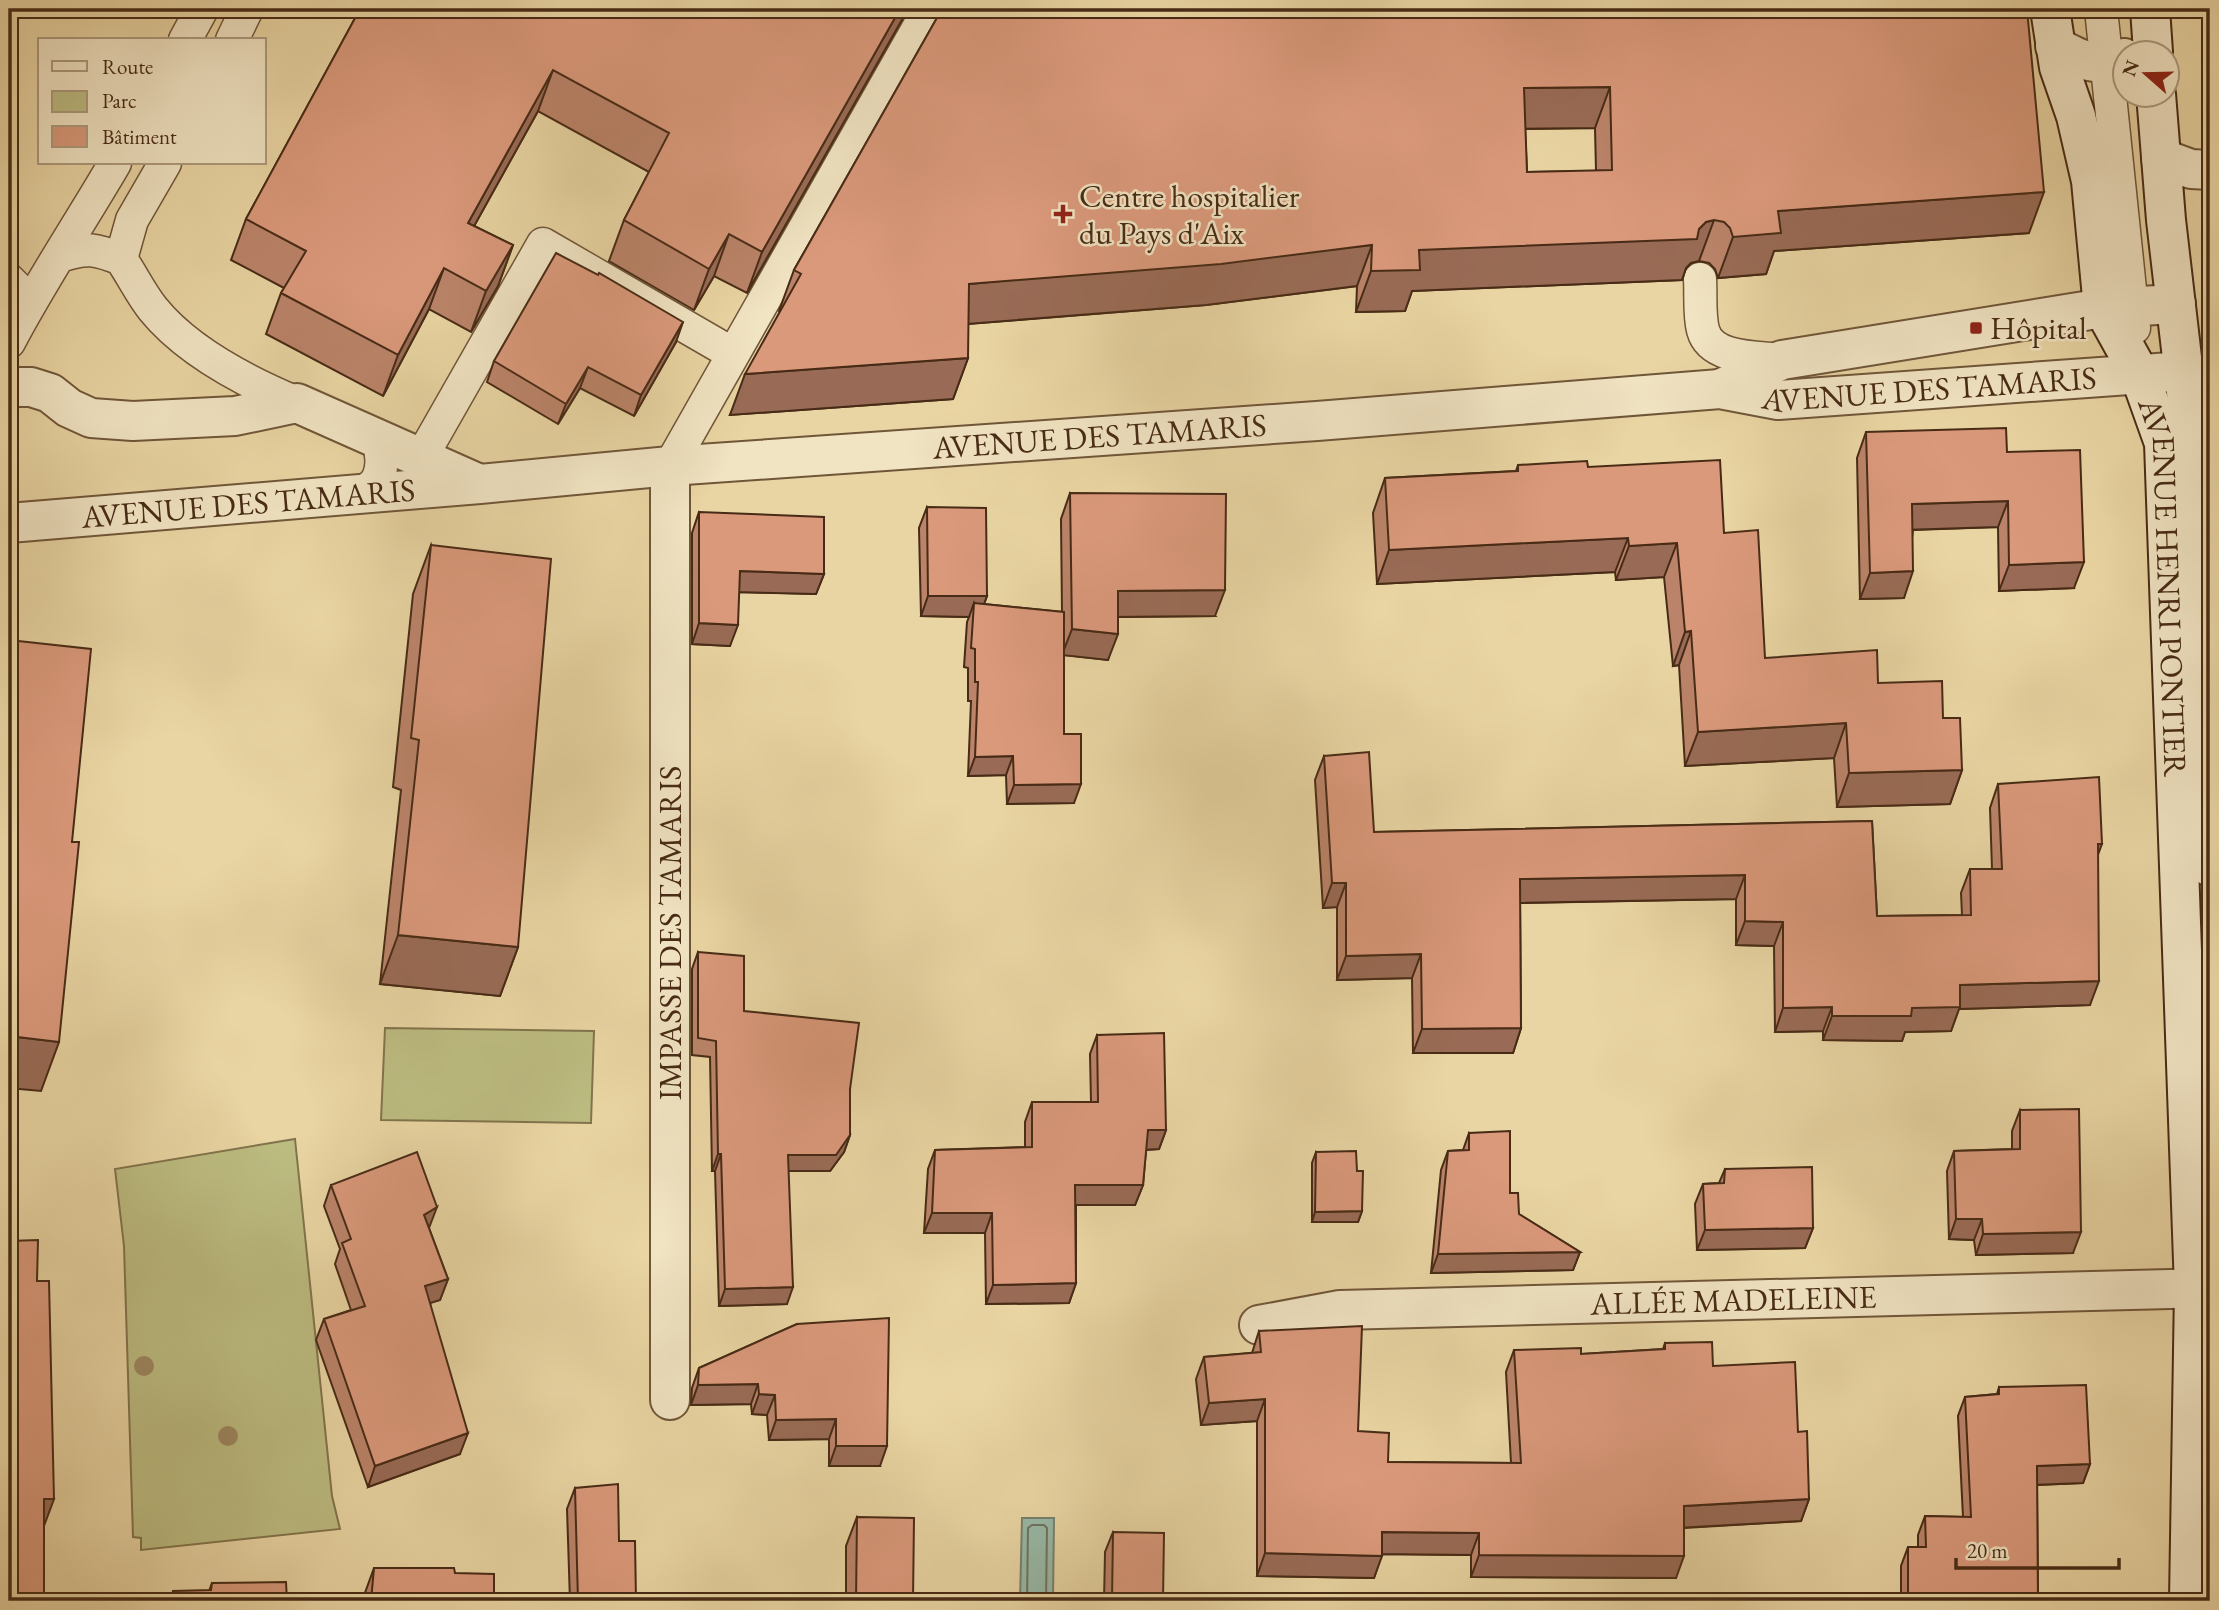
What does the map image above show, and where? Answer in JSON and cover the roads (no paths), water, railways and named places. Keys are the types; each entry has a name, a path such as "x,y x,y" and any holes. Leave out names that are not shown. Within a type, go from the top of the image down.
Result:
{"street":[{"name":"AVENUE HENRI PONTIER","path":"2050,9 2054,46 2076,116 2117,308 2164,443 2202,1288 2189,1601"},
{"path":"2054,46 2084,62 2110,53"},
{"name":"AVENUE HENRI PONTIER","path":"2157,108 2185,371 2200,427 2195,479 2210,867"},
{"path":"2161,158 2191,169 2210,170"},
{"name":"AVENUE DES TAMARIS","path":"1720,389 1782,360 2117,308 2176,304"},
{"name":"AVENUE DES TAMARIS","path":"11,520 480,484 670,466 1317,421 1720,389 1778,400 2185,371"},
{"path":"9,387 30,387 50,393 69,408 91,418 133,421 235,416 297,403"},
{"name":"AVENUE DES TAMARIS","path":"297,403 480,484"},
{"name":"IMPASSE DES TAMARIS","path":"670,466 670,1400"},
{"name":"ALLÉE MADELEINE","path":"1259,1325 1340,1310 2202,1288"}],"lane":[{"path":"186,38 202,9"},
{"path":"233,38 247,9"},
{"path":"670,466 929,9"},
{"path":"2101,9 2130,38"},
{"path":"2117,308 2131,108"},
{"path":"9,342 19,291 60,256 114,164"},
{"path":"121,259 132,220 164,164"},
{"path":"421,458 542,244 733,354"},
{"path":"60,256 79,250 96,249 121,259 154,310 178,333 216,363 255,385 297,403"},
{"path":"1700,279 1703,330 1710,343 1732,353 1782,360"},
{"path":"352,494 370,488 378,477 383,453 377,439"}],"water":[{"path":"1022,1518 1054,1518 1053,1601 1020,1601"}],"place":[{"name":"Centre hospitalier du Pays d'Aix","path":"1063,214"},
{"name":"Hôpital","path":"1976,328"}]}
